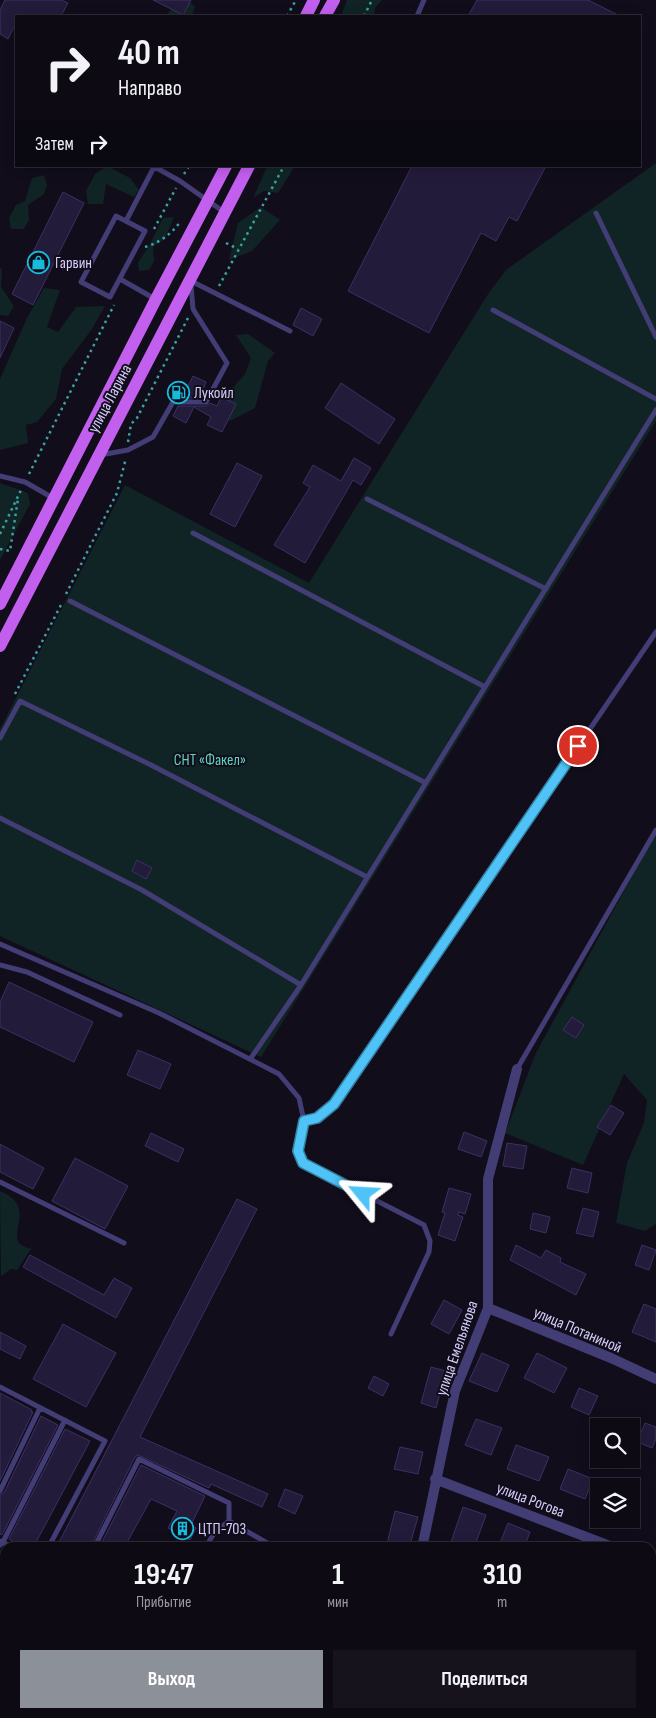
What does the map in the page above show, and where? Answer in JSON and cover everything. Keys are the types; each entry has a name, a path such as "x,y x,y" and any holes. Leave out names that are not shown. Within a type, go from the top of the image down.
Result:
{"main road":[{"path":"306,15 314,0"},
{"path":"326,15 334,0"},
{"name":"улица Ларина","path":"0,604 225,167"},
{"name":"улица Ларина","path":"0,646 248,167"}],"street":[{"name":"улица Емельянова","path":"423,1542 455,1391 488,1308 488,1179 517,1069"},
{"name":"улица Потаниной","path":"488,1308 611,1358 656,1379"},
{"name":"улица Рогова","path":"436,1479 599,1542"}],"lane":[{"path":"417,15 424,0"},
{"path":"126,221 153,167"},
{"path":"156,167 225,212"},
{"path":"596,213 656,337"},
{"path":"116,216 126,221 145,231 123,280 110,297 81,282 116,216"},
{"path":"123,280 156,299"},
{"path":"190,281 290,331"},
{"path":"98,455 128,450 153,437 173,402 206,402 227,363 193,309 190,281"},
{"path":"493,310 656,399"},
{"path":"251,1058 301,985 656,410"},
{"path":"0,476 25,482 54,498"},
{"path":"367,499 546,589"},
{"path":"193,533 485,687"},
{"path":"70,601 426,783"},
{"path":"304,1121 317,1118 334,1104 656,632"},
{"path":"0,738 20,701 367,877"},
{"path":"0,818 142,890 301,985"},
{"path":"517,1069 656,830"},
{"path":"0,944 159,1013 251,1058 279,1074 299,1098 304,1121 298,1151 303,1163 424,1225 430,1240 429,1252 391,1334"},
{"path":"0,965 27,972 120,1015"},
{"path":"0,1182 124,1243"},
{"path":"0,1388 105,1441 51,1542"},
{"path":"0,1491 40,1408"},
{"path":"2,1542 64,1420"},
{"path":"97,1542 139,1459 230,1502 229,1521"},
{"path":"208,1542 214,1532 229,1521"},
{"path":"229,1521 266,1542"}],"path":[{"path":"287,15 296,0"},
{"path":"364,15 372,0"},
{"path":"153,231 188,167"},
{"path":"215,294 283,167"},
{"path":"148,239 144,248 157,244 171,233 181,221"},
{"path":"226,244 238,249"},
{"path":"0,534 123,280"},
{"path":"14,698 117,494 128,450 131,424 137,418 183,325 193,309"},
{"path":"0,549 10,551 19,496"}],"green space":[{"path":"180,0 188,0 195,7 192,15 168,15"},
{"path":"347,0 382,0 375,8 374,15 341,15"},
{"name":"СНТ «Факел»","path":"656,163 656,421 261,1057 0,936 0,729 125,485 309,583 488,294 506,270"},
{"path":"106,167 109,167 130,178 139,190 134,197 106,184 103,204 88,204 86,191 95,174"},
{"path":"268,167 294,167 278,193 264,191 253,198"},
{"path":"44,175 47,185 44,194 28,205 29,220 24,229 11,229 9,218 16,205 25,201 32,178"},
{"path":"261,207 280,220 252,251 229,260 238,223"},
{"path":"174,217 165,239 153,247 154,261 149,270 139,271 138,262 148,248 163,218"},
{"path":"0,268 2,269 1,287 14,306 8,316 0,315"},
{"path":"44,288 60,290 47,327 58,332 76,307 105,306 92,329 62,369 56,399 37,422 26,425 28,443 0,450 0,379 27,318"},
{"path":"248,334 275,353 268,361 255,408 230,421 221,401 245,374 251,358 236,335"},
{"path":"0,483 28,493 30,504 0,560"},
{"path":"656,832 656,1224 645,1231 616,1223 627,1163 644,1123 647,1100 624,1074 583,1165 505,1133 536,1053"},
{"path":"0,1191 11,1197 17,1204 19,1219 17,1239 20,1244 31,1249 17,1270 11,1269 1,1276"}],"building":[{"path":"5,0 61,0 68,3 62,15 15,15 15,25 8,39 0,34 0,10"},
{"path":"153,0 191,0 183,15"},
{"path":"477,0 588,0 618,15 469,15"},
{"path":"411,167 545,167 517,221 509,217 496,241 481,233 429,333 348,291"},
{"path":"63,192 84,203 33,305 12,294"},
{"path":"301,308 322,319 313,336 293,325"},
{"path":"0,321 14,328 0,358"},
{"path":"193,376 206,382 200,398 182,398"},
{"path":"341,383 395,419 379,444 325,408"},
{"path":"221,397 236,404 222,432 207,425 211,417 194,407 186,423 173,416 178,406 206,406 210,403 217,406"},
{"path":"354,458 371,468 361,485 353,480 305,563 274,545 310,487 303,483 313,465 341,481"},
{"path":"237,463 262,476 235,527 210,514"},
{"path":"137,860 152,868 146,879 132,871"},
{"path":"9,982 93,1022 74,1062 0,1027 0,1002"},
{"path":"572,1017 584,1025 576,1038 563,1030"},
{"path":"138,1050 171,1064 160,1089 127,1075"},
{"path":"611,1105 624,1113 610,1135 597,1127"},
{"path":"464,1132 487,1141 481,1157 458,1149"},
{"path":"151,1133 184,1149 178,1162 145,1146"},
{"path":"507,1143 527,1146 523,1169 503,1166"},
{"path":"0,1144 44,1168 33,1189 0,1172"},
{"path":"75,1158 128,1186 105,1229 52,1201"},
{"path":"572,1168 592,1173 588,1193 567,1188"},
{"path":"449,1188 471,1194 465,1214 459,1212 458,1215 463,1217 455,1241 438,1235 445,1213 442,1212"},
{"path":"237,1199 257,1209 140,1437 268,1494 262,1507 211,1484 209,1488 138,1455 135,1457 93,1542 59,1542"},
{"path":"583,1208 599,1212 593,1237 576,1233"},
{"path":"533,1213 550,1217 546,1233 530,1229"},
{"path":"516,1245 541,1258 546,1250 561,1258 560,1262 586,1274 576,1295 510,1260"},
{"path":"642,1245 656,1250 649,1270 635,1265"},
{"path":"30,1255 104,1295 114,1278 132,1288 116,1318 23,1267"},
{"path":"444,1300 462,1310 449,1334 431,1324"},
{"path":"644,1304 656,1309 656,1342 632,1332"},
{"path":"63,1324 116,1353 86,1407 33,1379"},
{"path":"0,1332 26,1346 20,1359 0,1349"},
{"path":"482,1353 509,1365 497,1392 469,1381"},
{"path":"537,1353 567,1368 554,1393 524,1378"},
{"path":"431,1367 446,1371 436,1408 421,1403"},
{"path":"374,1376 389,1384 383,1396 368,1388"},
{"path":"579,1388 598,1396 589,1415 571,1407"},
{"path":"0,1393 33,1412 0,1481"},
{"path":"41,1416 58,1425 2,1535 0,1534 0,1495 4,1493"},
{"path":"476,1419 502,1428 491,1455 465,1445"},
{"path":"645,1423 656,1427 656,1439 652,1448 640,1443 640,1435"},
{"path":"65,1429 90,1441 36,1542 14,1542 9,1539"},
{"path":"516,1445 549,1457 539,1481 507,1469"},
{"path":"400,1447 423,1452 418,1474 394,1469"},
{"path":"141,1465 205,1496 191,1525 196,1528 190,1540 168,1528 177,1511 151,1499 127,1542 102,1542"},
{"path":"568,1469 590,1478 590,1486 585,1499 560,1489"},
{"path":"285,1489 303,1496 295,1514 278,1506"},
{"path":"463,1507 486,1515 476,1542 451,1542"},
{"path":"395,1511 418,1517 411,1542 387,1542"},
{"path":"508,1523 530,1532 526,1542 500,1542"}],"place":[{"name":"Гарвин","path":"39,262"},
{"name":"Лукойл","path":"178,392"},
{"name":"ЦТП-703","path":"182,1528"}],"route":[{"path":"363,1194 303,1163 298,1151 304,1121 317,1118 334,1104 578,746"}]}
